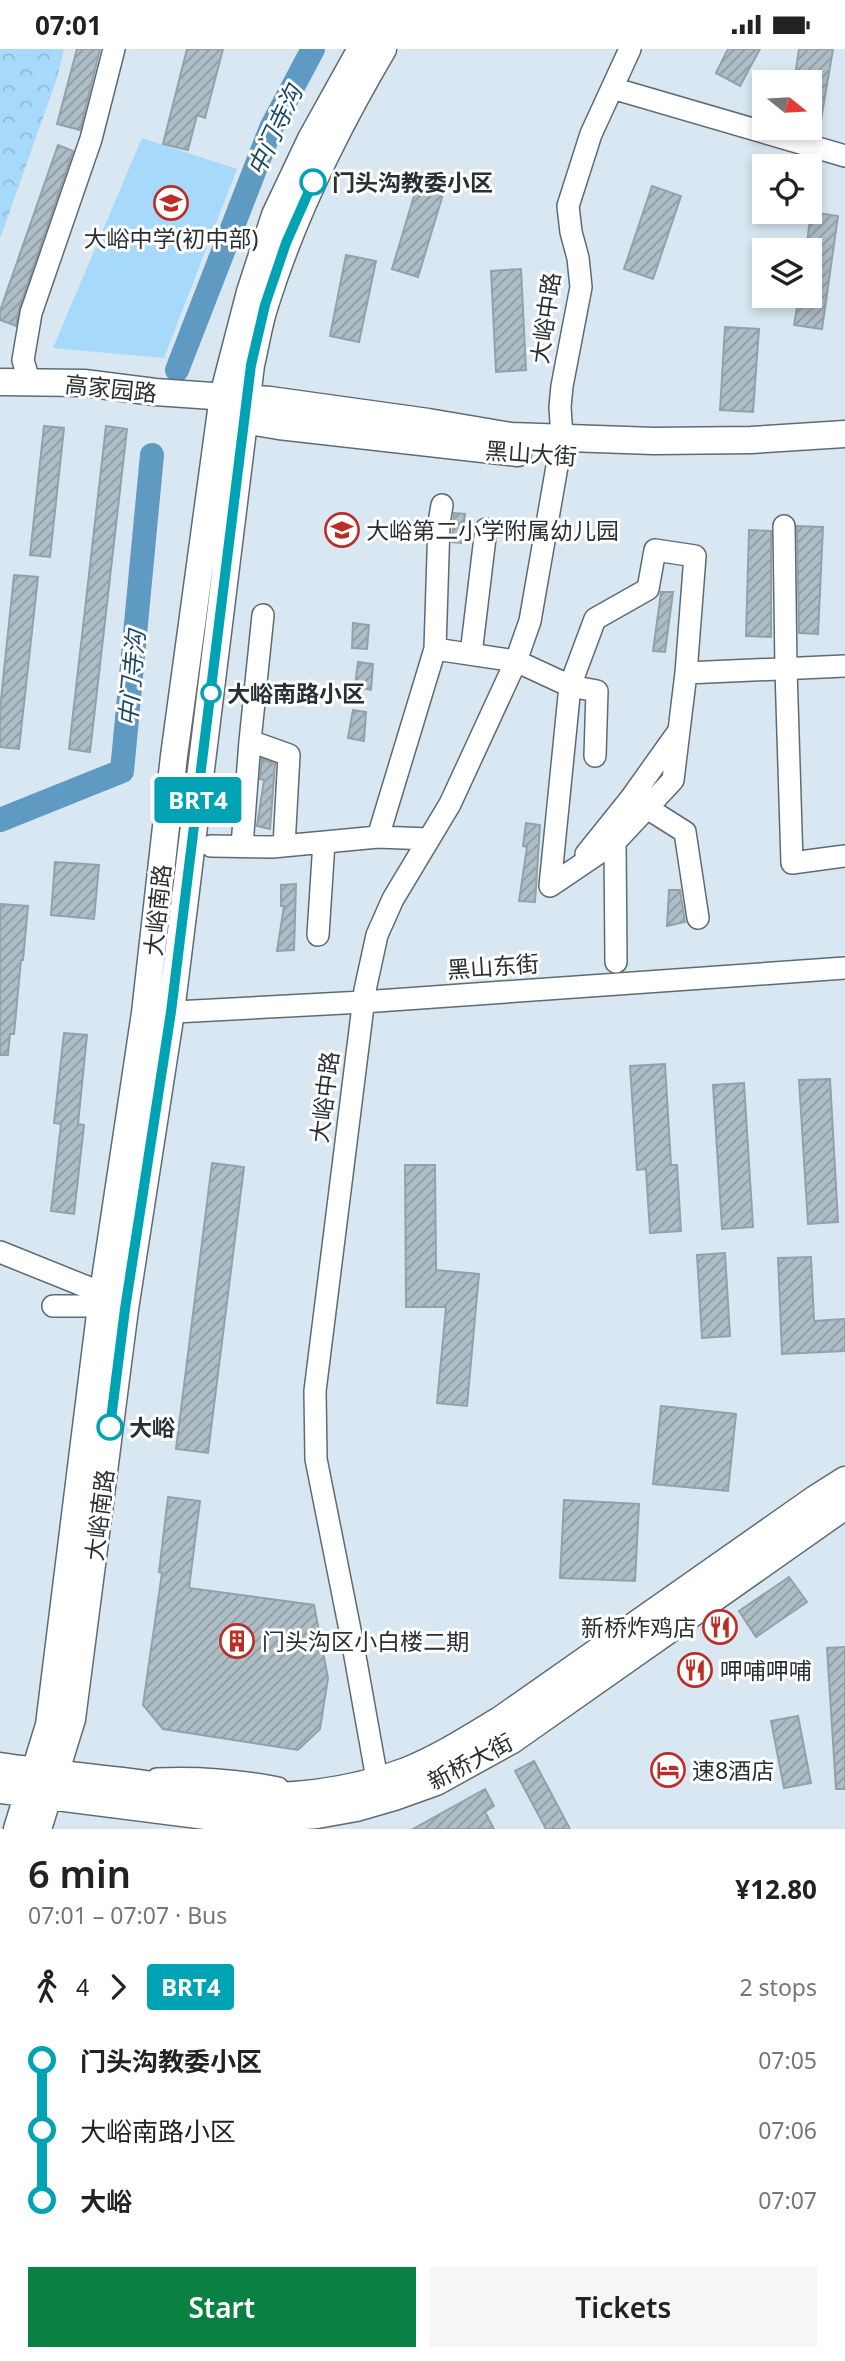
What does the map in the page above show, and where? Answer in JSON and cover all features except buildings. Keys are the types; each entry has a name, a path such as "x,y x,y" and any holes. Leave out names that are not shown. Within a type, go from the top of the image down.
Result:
{"main road":[{"name":"大峪南路","path":"41,1784 72,1719 109,1303 158,1013 233,407 250,292 275,215 311,139 361,49"},
{"name":"大峪南路","path":"233,407 251,365 265,305 286,243 352,102 383,49"},
{"name":"高家园路","path":"0,382 84,383 205,396 233,407"},
{"name":"高家园路","path":"0,398 233,407"},
{"name":"黑山大街","path":"233,407 430,444 511,453 654,441 751,440 845,434"},
{"name":"黑山大街","path":"561,447 748,457 845,450"},
{"name":"新桥大街","path":"41,1784 123,1781 210,1794 262,1797 352,1787 407,1770 460,1744 500,1720 845,1480"},
{"name":"新桥大街","path":"41,1784 206,1816 270,1819 317,1815 394,1797 436,1782 512,1740 845,1506"},
{"path":"0,1766 41,1784"},
{"path":"0,1790 41,1784"},
{"path":"17,1829 41,1784"},
{"path":"37,1829 41,1784"}],"street":[{"path":"29,381 23,361 31,313 91,139 114,49"},
{"name":"大峪中路","path":"377,1779 316,1459 315,1391 363,1002 377,935 393,899 450,804 516,661 530,621 561,447 561,396 581,287 568,206 591,134 630,49"},
{"path":"612,88 845,156"},
{"path":"378,837 435,649 439,523 442,505"},
{"path":"784,526 792,863 845,856"},
{"path":"471,655 486,529"},
{"path":"571,872 639,803 673,780 686,673 695,556 655,550 648,589 595,619 570,686 550,886 571,872 615,842 639,803"},
{"path":"242,846 263,615"},
{"path":"435,649 516,661 570,686 597,691 595,756"},
{"path":"686,673 845,666"},
{"path":"250,741 289,755 284,846"},
{"path":"639,803 685,832 698,918"},
{"path":"211,846 284,846 378,837 429,839"},
{"path":"318,935 324,842"},
{"path":"615,842 616,962"},
{"name":"黑山东街","path":"158,1013 363,1002 845,968"},
{"path":"0,1252 109,1303"},
{"path":"53,1306 109,1303"}],"green space":[{"path":"0,49 64,49 57,78 0,239"},
{"path":"142,138 237,169 164,358 53,348"}],"waterway":[{"name":"中门寺沟","path":"177,370 271,128 313,49"},
{"name":"中门寺沟","path":"0,820 122,771 152,455"}],"bus line":[{"name":"BRT4","path":"110,1427 125,1309 171,1012 251,365 265,305 286,243 313,182"}],"place":[{"name":"门头沟教委小区","path":"313,182"},
{"name":"大峪中学(初中部)","path":"171,203"},
{"name":"大峪第二小学附属幼儿园","path":"342,530"},
{"name":"大峪南路小区","path":"211,693"},
{"name":"大峪","path":"110,1427"},
{"name":"新桥炸鸡店","path":"720,1627"},
{"name":"门头沟区小白楼二期","path":"237,1641"},
{"name":"呷哺呷哺","path":"695,1670"},
{"name":"速8酒店","path":"668,1770"}]}
